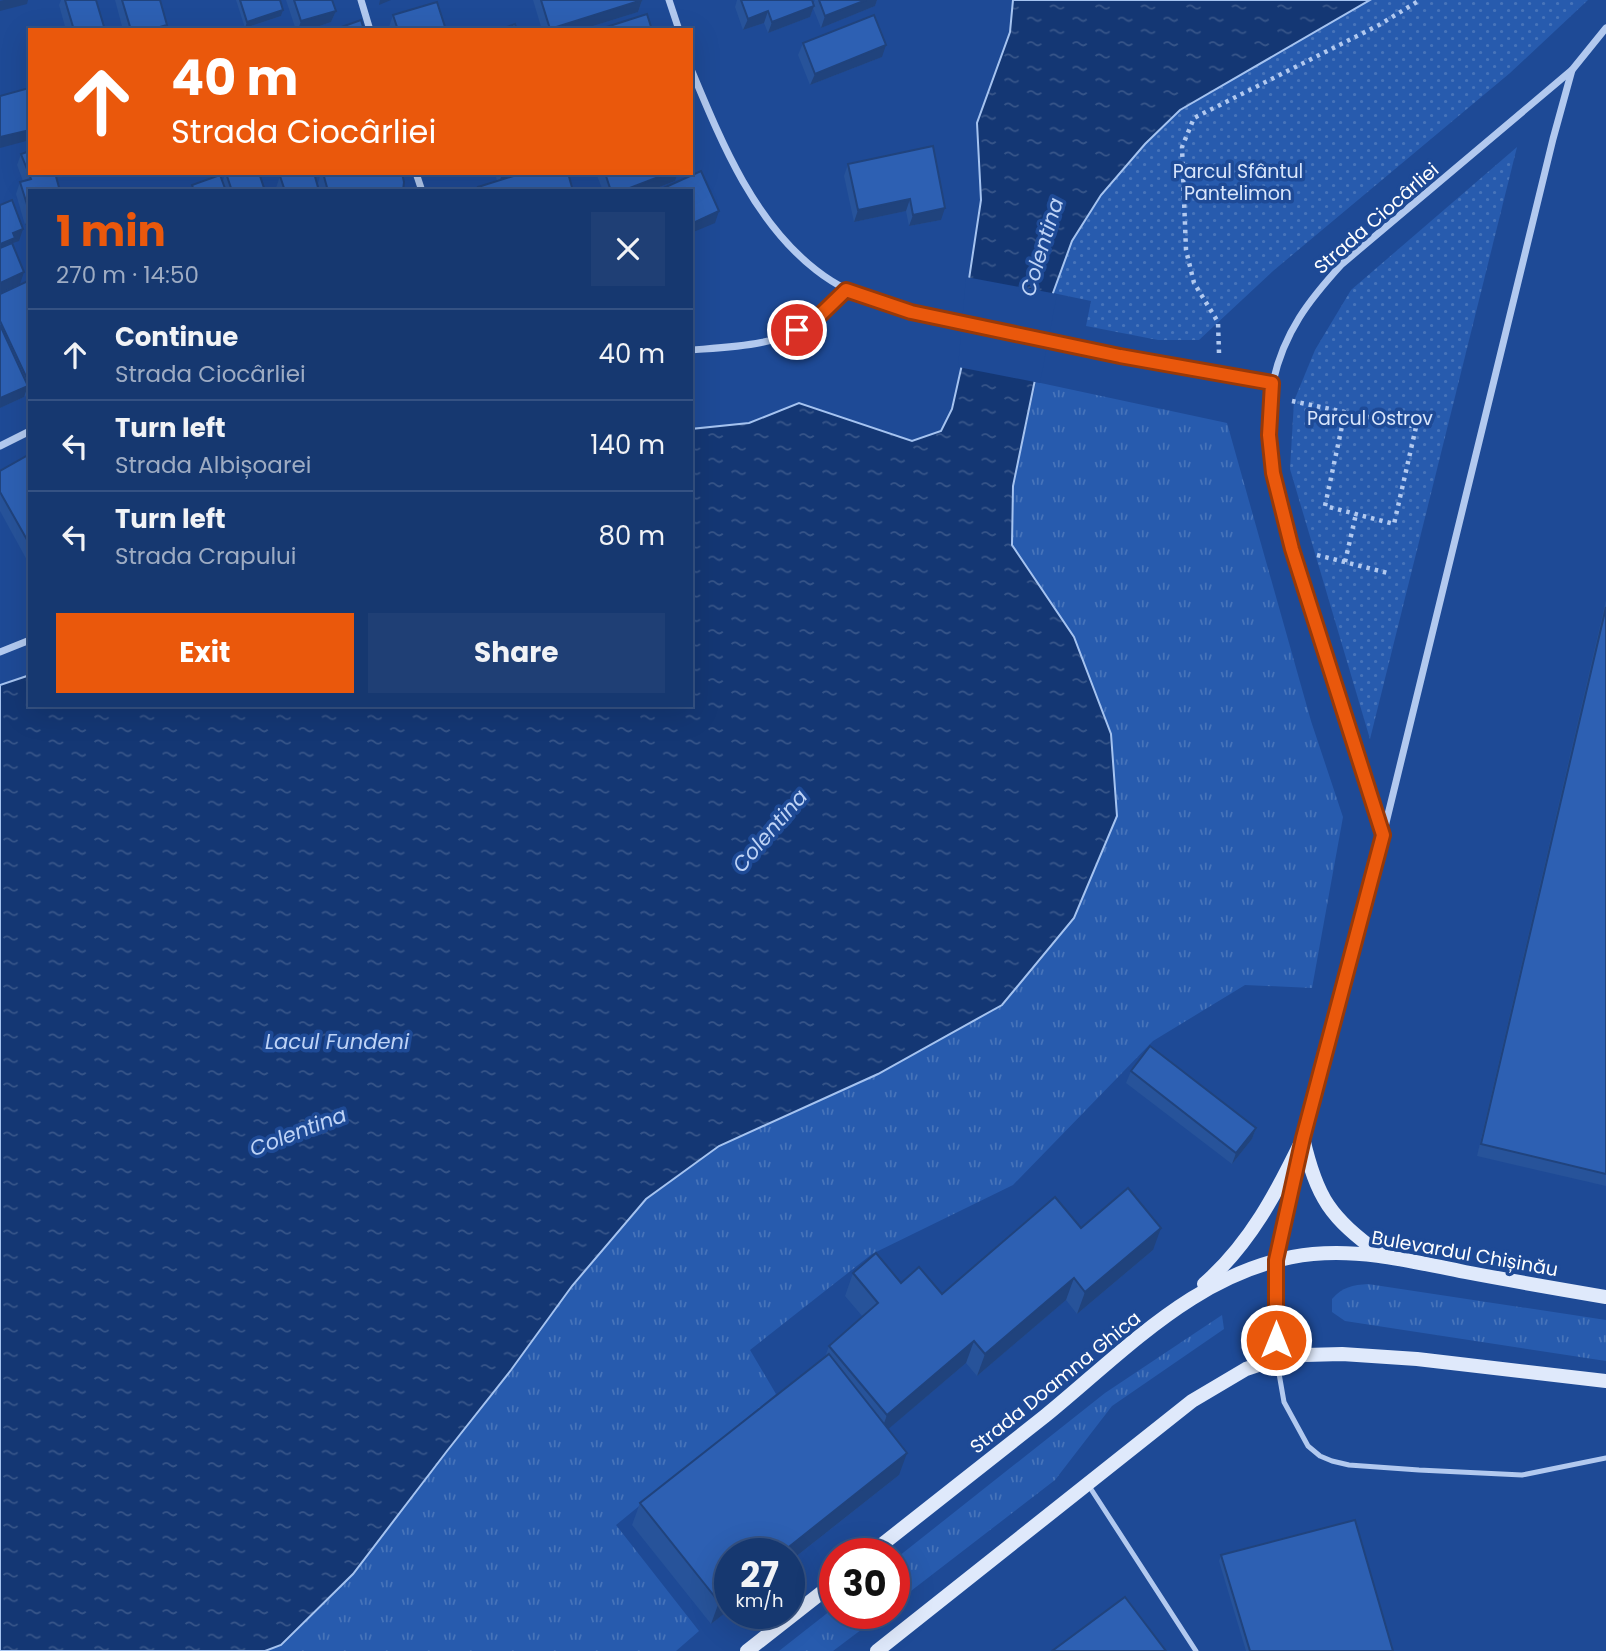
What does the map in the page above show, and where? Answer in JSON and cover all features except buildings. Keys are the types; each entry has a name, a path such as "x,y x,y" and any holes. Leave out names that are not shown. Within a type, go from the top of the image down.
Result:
{"main road":[{"path":"1303,1138 1311,1174 1334,1215 1381,1255"},
{"path":"1180,1304 1211,1277 1241,1245 1278,1189 1303,1138"},
{"name":"Bulevardul Chișinău","path":"1276,1260 1322,1254 1381,1255 1606,1297"},
{"name":"Strada Doamna Ghica","path":"890,1538 1180,1304 1220,1281 1276,1260"},
{"path":"877,1651 1192,1401 1246,1369 1276,1359 1318,1355 1384,1356 1606,1381"},
{"path":"747,1651 819,1595"}],"street":[{"path":"361,0 369,28"},
{"path":"670,0 678,28"},
{"name":"Strada Ciocârliei","path":"1383,835 1292,549 1273,473 1269,435 1272,383 1291,329 1317,291 1342,264 1572,70 1606,28"},
{"name":"Strada Ciocârliei","path":"1276,1359 1276,1260 1303,1138 1383,835 1553,138 1572,70"},
{"path":"693,74 714,125 766,218 815,270 846,290 911,312 1120,356 1272,383"},
{"path":"693,350 748,346 781,337 813,322 846,290"},
{"path":"0,446 28,432"},
{"path":"0,652 28,641"}],"lane":[{"path":"1276,1359 1284,1402 1308,1446 1320,1456 1332,1461 1384,1468 1522,1475 1606,1458"},
{"path":"1088,1484 1196,1651"}],"path":[{"path":"1220,374 1218,322 1194,283 1186,250 1182,147 1194,118 1379,25 1420,0"},
{"path":"1271,396 1416,427 1394,524 1325,506 1345,412"},
{"path":"1345,562 1356,514"},
{"path":"1292,549 1388,573"}],"green space":[{"name":"Parcul Sfântul Pantelimon","path":"1370,0 1588,0 1510,73 1273,271 1199,340 1158,340 1086,326 1091,301 1053,293 1072,241 1101,195 1145,144 1180,110"},
{"name":"Parcul Ostrov","path":"1517,147 1370,739 1290,469 1294,401 1315,350 1351,290"},
{"path":"1036,382 1227,423 1311,721 1343,817 1312,988 1245,985 1153,1041 1013,1185 872,1254 750,1350 776,1394 616,1525 699,1631 676,1651 265,1651 281,1645 447,1451 511,1370 572,1286 646,1199 719,1146 878,1074 1002,1005 1074,918 1111,734 1074,637 1012,545 1013,486"},
{"path":"1368,1284 1606,1320 1606,1361 1345,1321 1332,1312 1332,1299 1340,1292 1353,1286"},
{"path":"1222,1315 1224,1329 1112,1406 1055,1480 910,1592 910,1547 1105,1393"},
{"path":"819,1620 819,1629 862,1629 833,1651 779,1651"}],"water":[{"name":"Lacul Fundeni","path":"1013,0 1370,0 1180,110 1145,144 1101,195 1072,241 1053,293 1013,486 1012,545 1074,637 1111,734 1117,816 1074,918 1002,1005 878,1074 719,1146 646,1199 572,1286 511,1370 353,1574 281,1645 265,1651 0,1651 0,685 28,676 28,707 693,707 693,429 749,423 799,403 912,441 941,431 952,409 963,360 969,279 981,200 977,123 1010,32"}],"pier":[{"path":"966,277 1057,294 1040,383 958,367"}],"route":[{"path":"797,330 813,322 846,290 911,312 1120,356 1272,383 1269,435 1273,473 1292,549 1383,835 1303,1138 1276,1260 1276,1340"}],"water label":[{"name":"Colentina","path":"1042,247"},
{"name":"Colentina","path":"770,831"},
{"name":"Colentina","path":"298,1132"}]}
